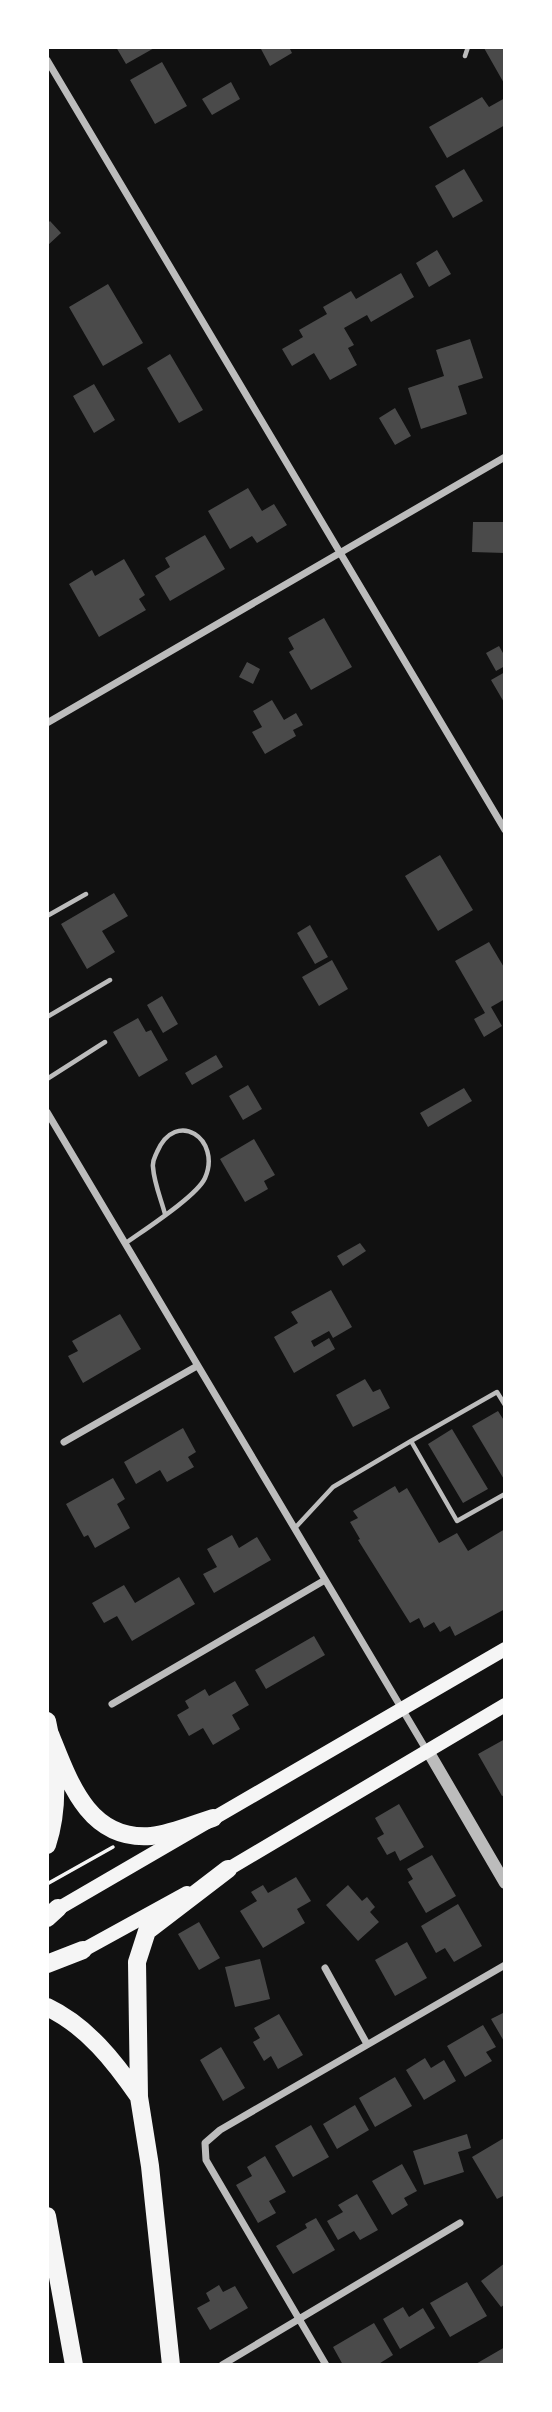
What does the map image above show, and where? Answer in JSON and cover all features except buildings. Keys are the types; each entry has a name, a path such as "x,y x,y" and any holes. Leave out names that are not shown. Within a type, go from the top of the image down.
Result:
{"highway":[{"path":"49,1728 74,1790 97,1821 127,1834 152,1836 214,1818"},
{"path":"47,1845 55,1797 49,1728"},
{"path":"171,2365 150,2166 139,2097 137,1962 147,1931 228,1869"},
{"path":"47,1964 83,1951"},
{"path":"52,2009 107,2052 139,2097"},
{"path":"47,2216 74,2365"}],"main road":[{"path":"51,1914 505,1649"},
{"path":"47,1971 228,1869 505,1705"}],"street":[{"path":"47,60 505,830"},
{"path":"47,723 505,457"},
{"path":"47,1112 505,1883"},
{"path":"64,1442 197,1366"},
{"path":"112,1704 325,1580"},
{"path":"326,2365 206,2160 205,2143 220,2130 505,1965"},
{"path":"325,1968 367,2044"},
{"path":"222,2365 460,2223"}],"lane":[{"path":"465,56 468,47"},
{"path":"47,916 86,894"},
{"path":"47,1017 110,980"},
{"path":"47,1079 105,1042"},
{"path":"125,1243 165,1214 193,1193 205,1178 208,1157 205,1142 196,1133 185,1129 171,1134 159,1147 152,1164 165,1214"},
{"path":"294,1529 333,1487 411,1441 497,1392 505,1405"},
{"path":"411,1441 457,1521 505,1494"}],"path":[{"path":"47,1884 124,1841 127,1834"}]}
